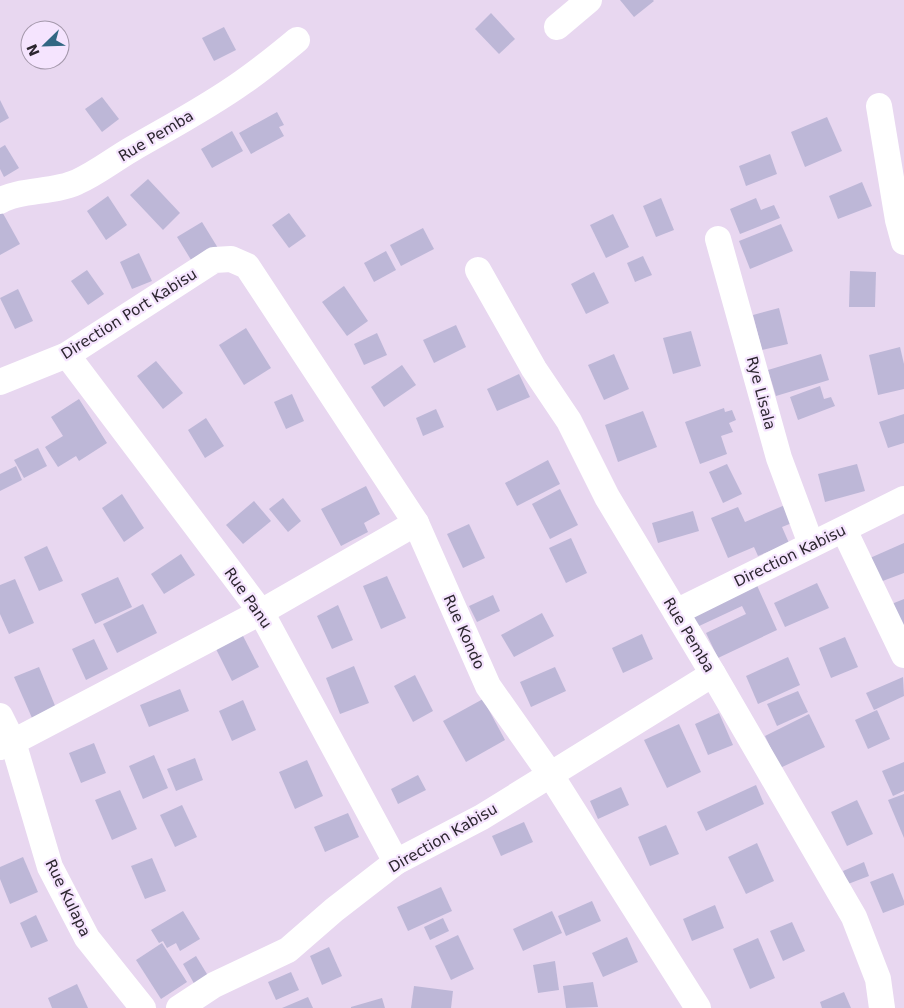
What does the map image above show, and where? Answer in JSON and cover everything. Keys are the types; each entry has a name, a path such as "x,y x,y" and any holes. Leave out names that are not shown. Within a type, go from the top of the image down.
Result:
{"street":[{"path":"557,27 589,0"},
{"name":"Rue Pemba","path":"0,201 8,196 72,185 96,173 130,150 184,120 243,82 298,40"},
{"path":"879,106 898,220 904,242"},
{"name":"Rye Lisala","path":"718,239 779,458 811,544"},
{"name":"Direction Port Kabisu","path":"0,382 67,355 214,260 231,259"},
{"name":"Rue Kondo","path":"231,259 247,266 416,523 488,686 550,774 698,1008"},
{"name":"Rue Pemba","path":"478,270 534,369 569,421 607,497 713,674 854,917 878,979 882,1008"},
{"name":"Rue Panu","path":"67,355 261,612 396,862"},
{"name":"Direction Kabisu","path":"676,612 904,499"},
{"path":"6,744 261,612 416,523"},
{"path":"844,530 904,655"},
{"name":"Direction Kabisu","path":"179,1008 214,985 288,950 334,910 396,862 482,817 713,674"},
{"name":"Rue Kulapa","path":"0,716 6,744 50,867 86,938 143,1008"}],"building":[{"path":"620,0 653,0 654,1 634,17"},
{"path":"491,13 515,39 499,54 475,29"},
{"path":"224,27 236,50 214,61 202,38"},
{"path":"102,97 119,119 102,132 85,109"},
{"path":"0,100 9,118 0,123"},
{"path":"277,112 284,125 279,127 284,136 251,154 239,133"},
{"path":"827,117 842,151 805,167 791,132"},
{"path":"232,131 243,151 212,168 201,149"},
{"path":"5,145 19,168 4,177 0,169 0,148"},
{"path":"770,154 777,174 746,186 739,166"},
{"path":"148,179 180,213 163,230 130,195"},
{"path":"862,182 872,206 838,219 829,196"},
{"path":"108,196 127,225 106,240 87,211"},
{"path":"661,198 674,230 656,237 643,206"},
{"path":"756,198 761,210 774,205 780,218 740,234 730,209"},
{"path":"0,208 20,244 0,255"},
{"path":"289,213 306,236 289,248 272,225"},
{"path":"613,214 629,247 606,258 590,225"},
{"path":"202,222 221,253 196,268 177,237"},
{"path":"781,224 793,251 750,269 739,241"},
{"path":"423,228 434,249 401,266 390,245"},
{"path":"386,251 396,270 374,282 364,263"},
{"path":"139,253 152,281 132,289 120,262"},
{"path":"643,256 652,275 635,282 627,263"},
{"path":"87,270 104,294 88,305 71,281"},
{"path":"850,271 876,272 875,307 849,307"},
{"path":"594,272 609,303 586,314 571,284"},
{"path":"344,286 368,321 347,336 322,302"},
{"path":"18,289 33,321 15,329 0,298"},
{"path":"779,308 788,344 762,350 753,315"},
{"path":"456,325 466,347 434,363 423,340"},
{"path":"246,328 271,368 244,385 219,345"},
{"path":"691,331 701,366 673,374 663,338"},
{"path":"377,333 387,355 364,365 354,344"},
{"path":"900,347 904,364 904,389 878,395 869,355"},
{"path":"614,354 629,389 604,400 588,365"},
{"path":"821,354 829,380 776,396 768,370"},
{"path":"156,361 183,393 163,409 137,376"},
{"path":"402,365 416,385 384,407 371,387"},
{"path":"519,374 530,397 497,411 487,389"},
{"path":"820,386 824,399 831,397 835,406 798,420 790,397"},
{"path":"292,394 304,421 286,429 274,402"},
{"path":"79,399 107,443 79,461 76,456 58,467 45,447 63,436 51,417"},
{"path":"724,408 725,412 732,410 736,420 729,423 733,432 721,436 727,454 700,464 685,422"},
{"path":"436,409 444,427 423,436 416,418"},
{"path":"643,411 657,447 618,462 605,425"},
{"path":"904,414 904,443 888,448 879,422"},
{"path":"206,418 224,446 205,458 188,430"},
{"path":"38,448 47,466 24,478 14,460"},
{"path":"548,460 560,484 517,506 505,483"},
{"path":"727,464 742,494 723,503 709,472"},
{"path":"857,464 865,491 825,502 818,474"},
{"path":"16,466 22,480 0,491 0,474"},
{"path":"366,486 380,514 364,523 368,532 341,546 321,509"},
{"path":"560,489 578,525 550,539 532,504"},
{"path":"122,494 144,528 124,542 102,508"},
{"path":"283,498 301,521 288,532 269,509"},
{"path":"254,501 271,521 243,544 226,525"},
{"path":"785,505 792,523 782,527 789,543 758,556 754,547 728,558 711,518 738,507 745,522"},
{"path":"693,511 699,531 658,543 652,523"},
{"path":"469,524 485,558 463,568 447,534"},
{"path":"571,538 587,573 566,583 549,548"},
{"path":"904,543 904,573 880,582 870,558"},
{"path":"47,546 63,581 39,591 24,557"},
{"path":"181,554 195,575 164,594 151,574"},
{"path":"387,576 406,618 381,629 363,586"},
{"path":"118,577 132,607 95,624 81,594"},
{"path":"15,579 34,623 9,634 0,614 0,585"},
{"path":"755,581 777,630 718,658 706,633 746,614 742,606 697,627 690,611"},
{"path":"817,583 829,608 785,627 774,603"},
{"path":"493,595 500,611 477,622 469,606"},
{"path":"904,599 904,633 889,605"},
{"path":"143,604 157,633 117,653 103,624"},
{"path":"338,605 353,640 332,649 317,616"},
{"path":"542,613 554,636 514,657 501,635"},
{"path":"242,634 259,667 232,681 215,647"},
{"path":"642,634 653,659 623,673 612,648"},
{"path":"845,637 858,667 831,678 819,648"},
{"path":"94,639 108,669 86,680 72,649"},
{"path":"788,657 800,685 758,704 746,676"},
{"path":"354,666 369,703 340,714 326,678"},
{"path":"39,667 56,708 32,718 14,677"},
{"path":"555,667 566,691 531,707 520,682"},
{"path":"415,675 433,711 413,722 394,686"},
{"path":"903,677 904,696 874,710 866,693"},
{"path":"180,689 189,711 149,727 140,705"},
{"path":"798,691 808,712 777,726 767,704"},
{"path":"483,699 505,740 466,762 443,721"},
{"path":"243,700 256,730 232,741 219,711"},
{"path":"877,710 890,739 868,749 855,720"},
{"path":"719,713 733,745 708,755 695,724"},
{"path":"809,714 825,747 780,768 765,736"},
{"path":"679,724 701,772 667,788 644,740"},
{"path":"94,743 106,773 81,783 69,753"},
{"path":"154,755 168,788 143,799 129,766"},
{"path":"195,758 203,780 176,791 167,769"},
{"path":"307,760 323,796 295,809 279,772"},
{"path":"904,762 904,791 893,796 882,771"},
{"path":"418,775 426,790 398,804 391,789"},
{"path":"756,785 764,804 706,831 697,812"},
{"path":"621,787 629,805 598,819 590,801"},
{"path":"120,790 137,829 112,840 95,800"},
{"path":"904,794 904,838 888,800"},
{"path":"857,800 873,834 847,846 831,812"},
{"path":"182,805 197,837 175,847 160,815"},
{"path":"348,813 359,837 325,852 314,827"},
{"path":"524,822 533,842 501,856 492,836"},
{"path":"666,825 679,854 650,866 638,837"},
{"path":"757,843 774,881 746,894 728,857"},
{"path":"23,857 38,892 10,904 0,879 0,867"},
{"path":"152,858 166,891 145,899 131,866"},
{"path":"864,862 869,876 848,884 843,871"},
{"path":"893,873 904,905 883,913 870,882"},
{"path":"441,887 452,911 408,931 397,907"},
{"path":"592,901 601,921 566,936 558,916"},
{"path":"715,905 724,928 692,941 683,919"},
{"path":"183,911 200,939 180,951 176,943 167,948 163,941 159,943 151,930"},
{"path":"552,911 562,933 523,951 513,929"},
{"path":"36,915 48,941 31,948 20,923"},
{"path":"443,918 449,931 430,940 424,927"},
{"path":"792,922 805,951 783,961 770,931"},
{"path":"458,935 474,969 451,980 435,946"},
{"path":"627,937 638,962 603,977 592,953"},
{"path":"758,938 775,978 750,989 733,949"},
{"path":"162,943 187,982 161,999 136,960"},
{"path":"329,947 342,976 322,985 310,956"},
{"path":"196,956 210,979 196,987 183,964"},
{"path":"555,961 559,990 538,993 533,965"},
{"path":"291,972 299,990 276,1000 268,982"},
{"path":"593,982 598,1007 566,1008 563,986"},
{"path":"77,984 88,1008 52,1008 48,998"},
{"path":"414,986 453,991 451,1008 411,1008"},
{"path":"844,992 851,1008 822,1008 820,1002"},
{"path":"308,997 313,1008 282,1008"},
{"path":"382,998 385,1008 351,1008 351,1007"}]}
